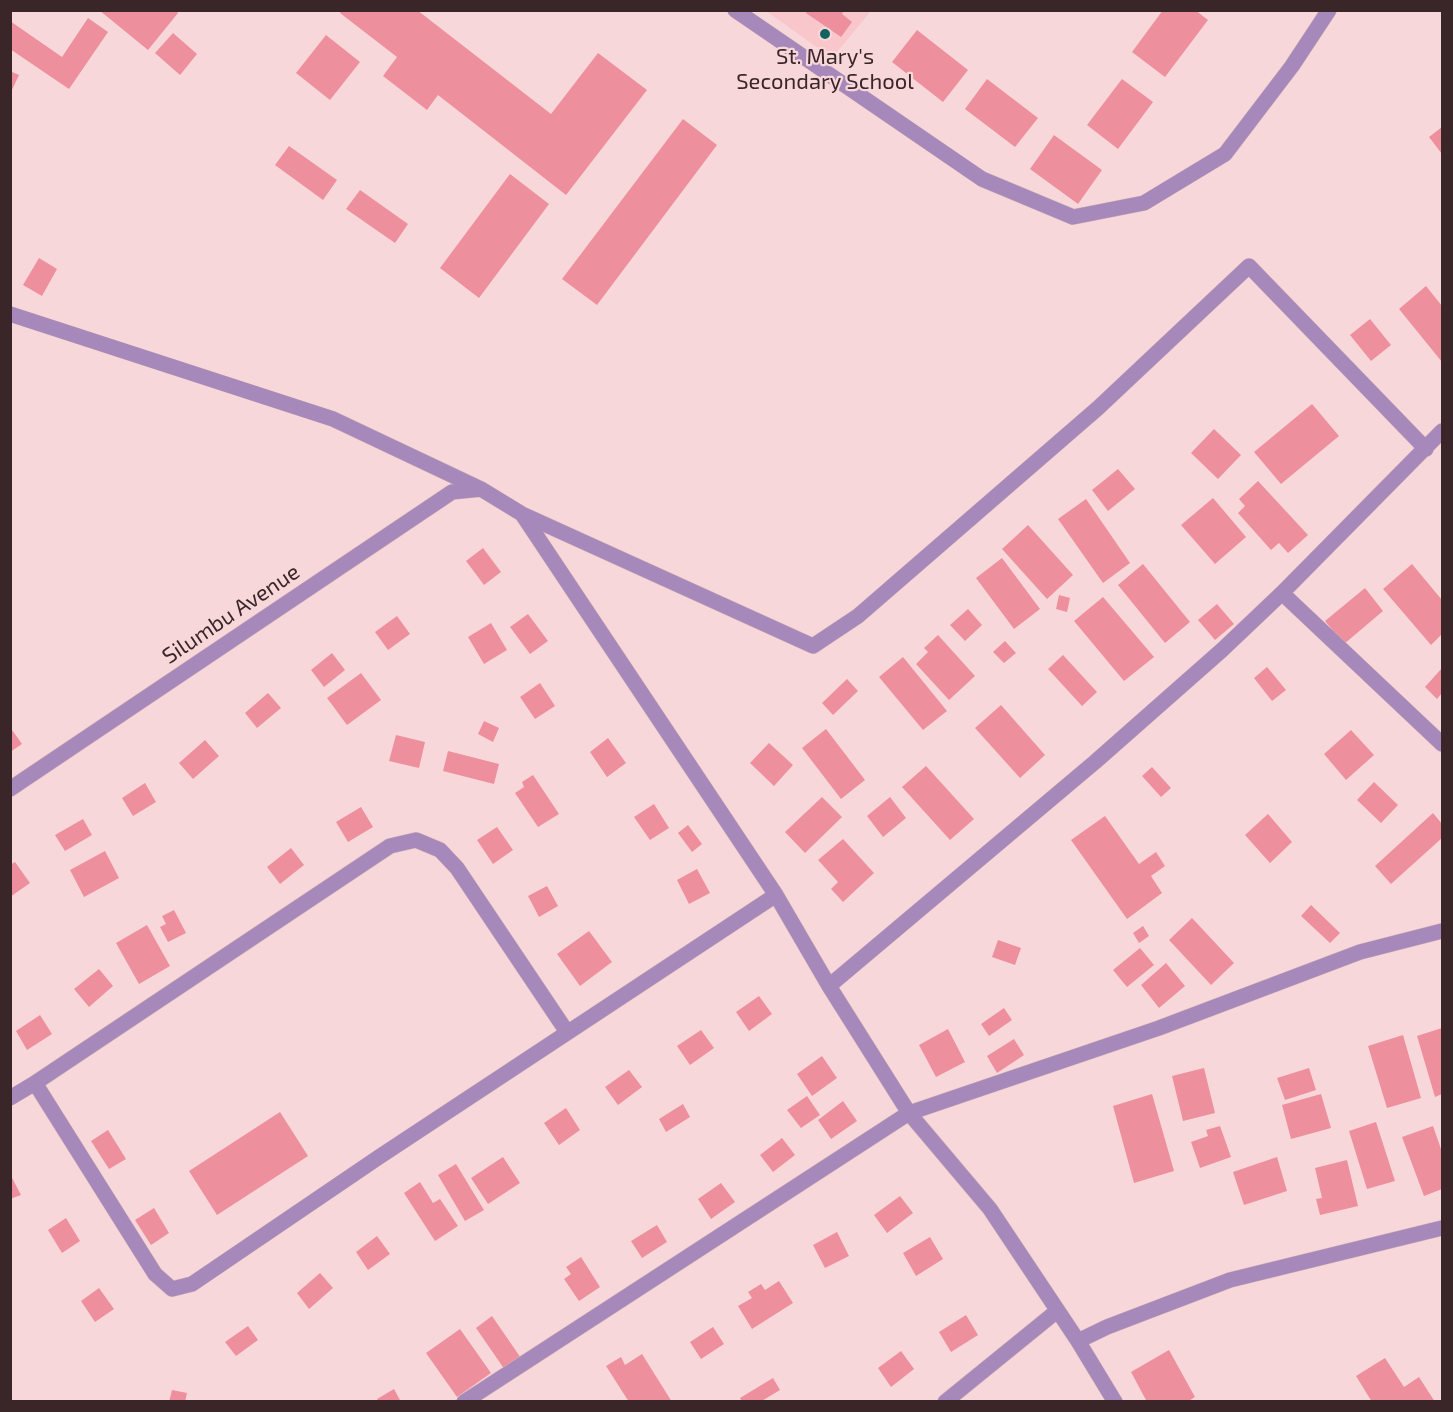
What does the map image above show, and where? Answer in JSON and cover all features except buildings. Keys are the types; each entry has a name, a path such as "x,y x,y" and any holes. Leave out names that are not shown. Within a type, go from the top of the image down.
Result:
{"street":[{"path":"735,10 982,179 1073,217 1144,203 1225,154 1292,66 1329,10"},
{"path":"10,314 333,419 481,489 522,514 813,646 858,616 1098,408 1249,266 1426,449"},
{"path":"829,986 1095,762 1222,650 1443,431"},
{"name":"Silumbu Avenue","path":"10,789 452,492 481,489"},
{"path":"522,514 776,895 829,986 909,1113 990,1209 1115,1401"},
{"path":"1282,593 1443,744"},
{"path":"10,1098 390,846 416,840 440,850 457,868 567,1032"},
{"path":"35,1083 155,1274 172,1289 192,1284 567,1032 776,895"},
{"path":"464,1401 909,1113 1159,1028 1360,952 1443,931"},
{"path":"1078,1341 1107,1327 1230,1280 1443,1228"},
{"path":"945,1401 1057,1311"}],"shaded area":[{"name":"St. Mary's Secondary School","path":"766,11 871,11 832,58"}],"place":[{"name":"St. Mary's Secondary School","path":"825,34"}]}
